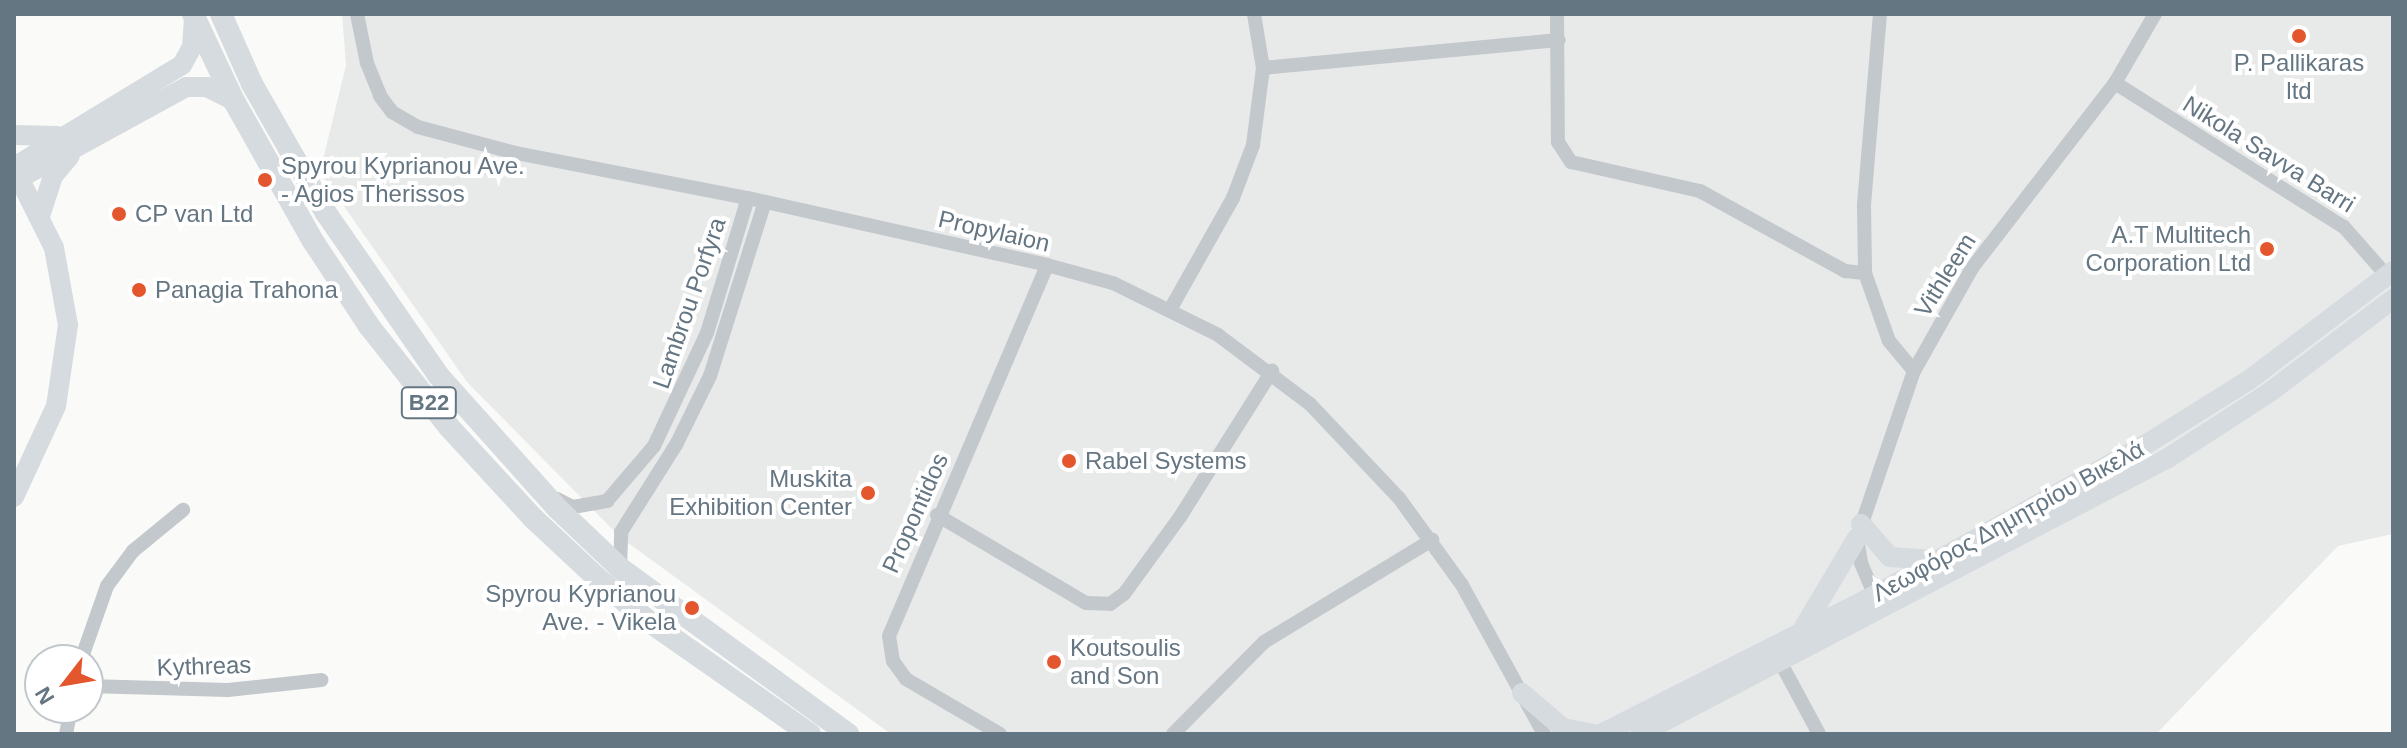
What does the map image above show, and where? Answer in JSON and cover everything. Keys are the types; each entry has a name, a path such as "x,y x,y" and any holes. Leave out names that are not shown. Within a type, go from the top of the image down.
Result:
{"main road":[{"name":"B22","path":"221,14 275,127 371,286 438,375 529,476 621,569 848,734"},
{"name":"B22","path":"194,16 234,101 340,283 449,427 533,518 596,577 647,620 810,734"},
{"path":"40,216 53,176 73,140 182,65 192,47 194,16"},
{"path":"14,497 51,422 66,356 62,271 40,216 16,171 73,140 186,87 207,87 234,101"},
{"path":"14,135 73,140"},
{"name":"Λεωφόρος Δημητρίου Βικελά","path":"1601,734 1777,655 1799,633 1878,603 1938,559 2145,445 2249,380 2390,274"},
{"name":"Λεωφόρος Δημητρίου Βικελά","path":"1640,734 1777,655 2212,432 2393,299"},
{"path":"1799,633 1827,595 1859,531 1890,557 1938,559"},
{"path":"1522,693 1563,728 1595,734"}],"street":[{"name":"Propylaion","path":"357,14 375,86 392,112 409,123 516,153 748,198 1047,265 1113,283 1171,308 1272,371 1364,458 1432,540 1544,734"},
{"path":"1171,308 1241,182 1257,125 1263,68 1254,14"},
{"path":"1557,14 1558,142 1571,162 1700,191 1845,271 1865,273"},
{"path":"1880,14 1864,206 1865,273 1889,341 1914,371"},
{"name":"Vithleem","path":"1859,531 1914,371 1972,268 2115,83 2155,14"},
{"path":"1263,68 1559,40"},
{"name":"Nikola Savva Barri","path":"2115,83 2344,227 2390,274"},
{"name":"Lambrou Porfyra","path":"529,476 561,503 583,507 616,496 635,475 691,372 748,198"},
{"name":"Lambrou Porfyra","path":"621,569 621,532 701,398 765,202"},
{"name":"Propontidos","path":"1000,734 911,684 891,655 891,624 1047,265"},
{"path":"937,515 1086,603 1110,604 1124,594 1180,517 1272,371"},
{"path":"87,644 107,586 133,551 183,510"},
{"path":"1859,531 1878,603"},
{"path":"1173,734 1264,642 1432,540"},
{"path":"1777,655 1819,734"},
{"name":"Kythreas","path":"104,686 228,690 321,680"}],"shaded area":[{"path":"342,14 2393,14 2393,534 2338,546 2156,734 891,734 620,537 467,382 320,172 346,65"}],"place":[{"name":"P. Pallikaras ltd","path":"2299,36"},
{"name":"Spyrou Kyprianou Ave. - Agios Therissos","path":"265,180"},
{"name":"CP van Ltd","path":"119,214"},
{"name":"A.T Multitech Corporation Ltd","path":"2267,249"},
{"name":"Panagia Trahona","path":"139,290"},
{"name":"Rabel Systems","path":"1069,461"},
{"name":"Muskita Exhibition Center","path":"868,493"},
{"name":"Spyrou Kyprianou Ave. - Vikela","path":"692,608"},
{"name":"Koutsoulis and Son","path":"1054,662"}]}
